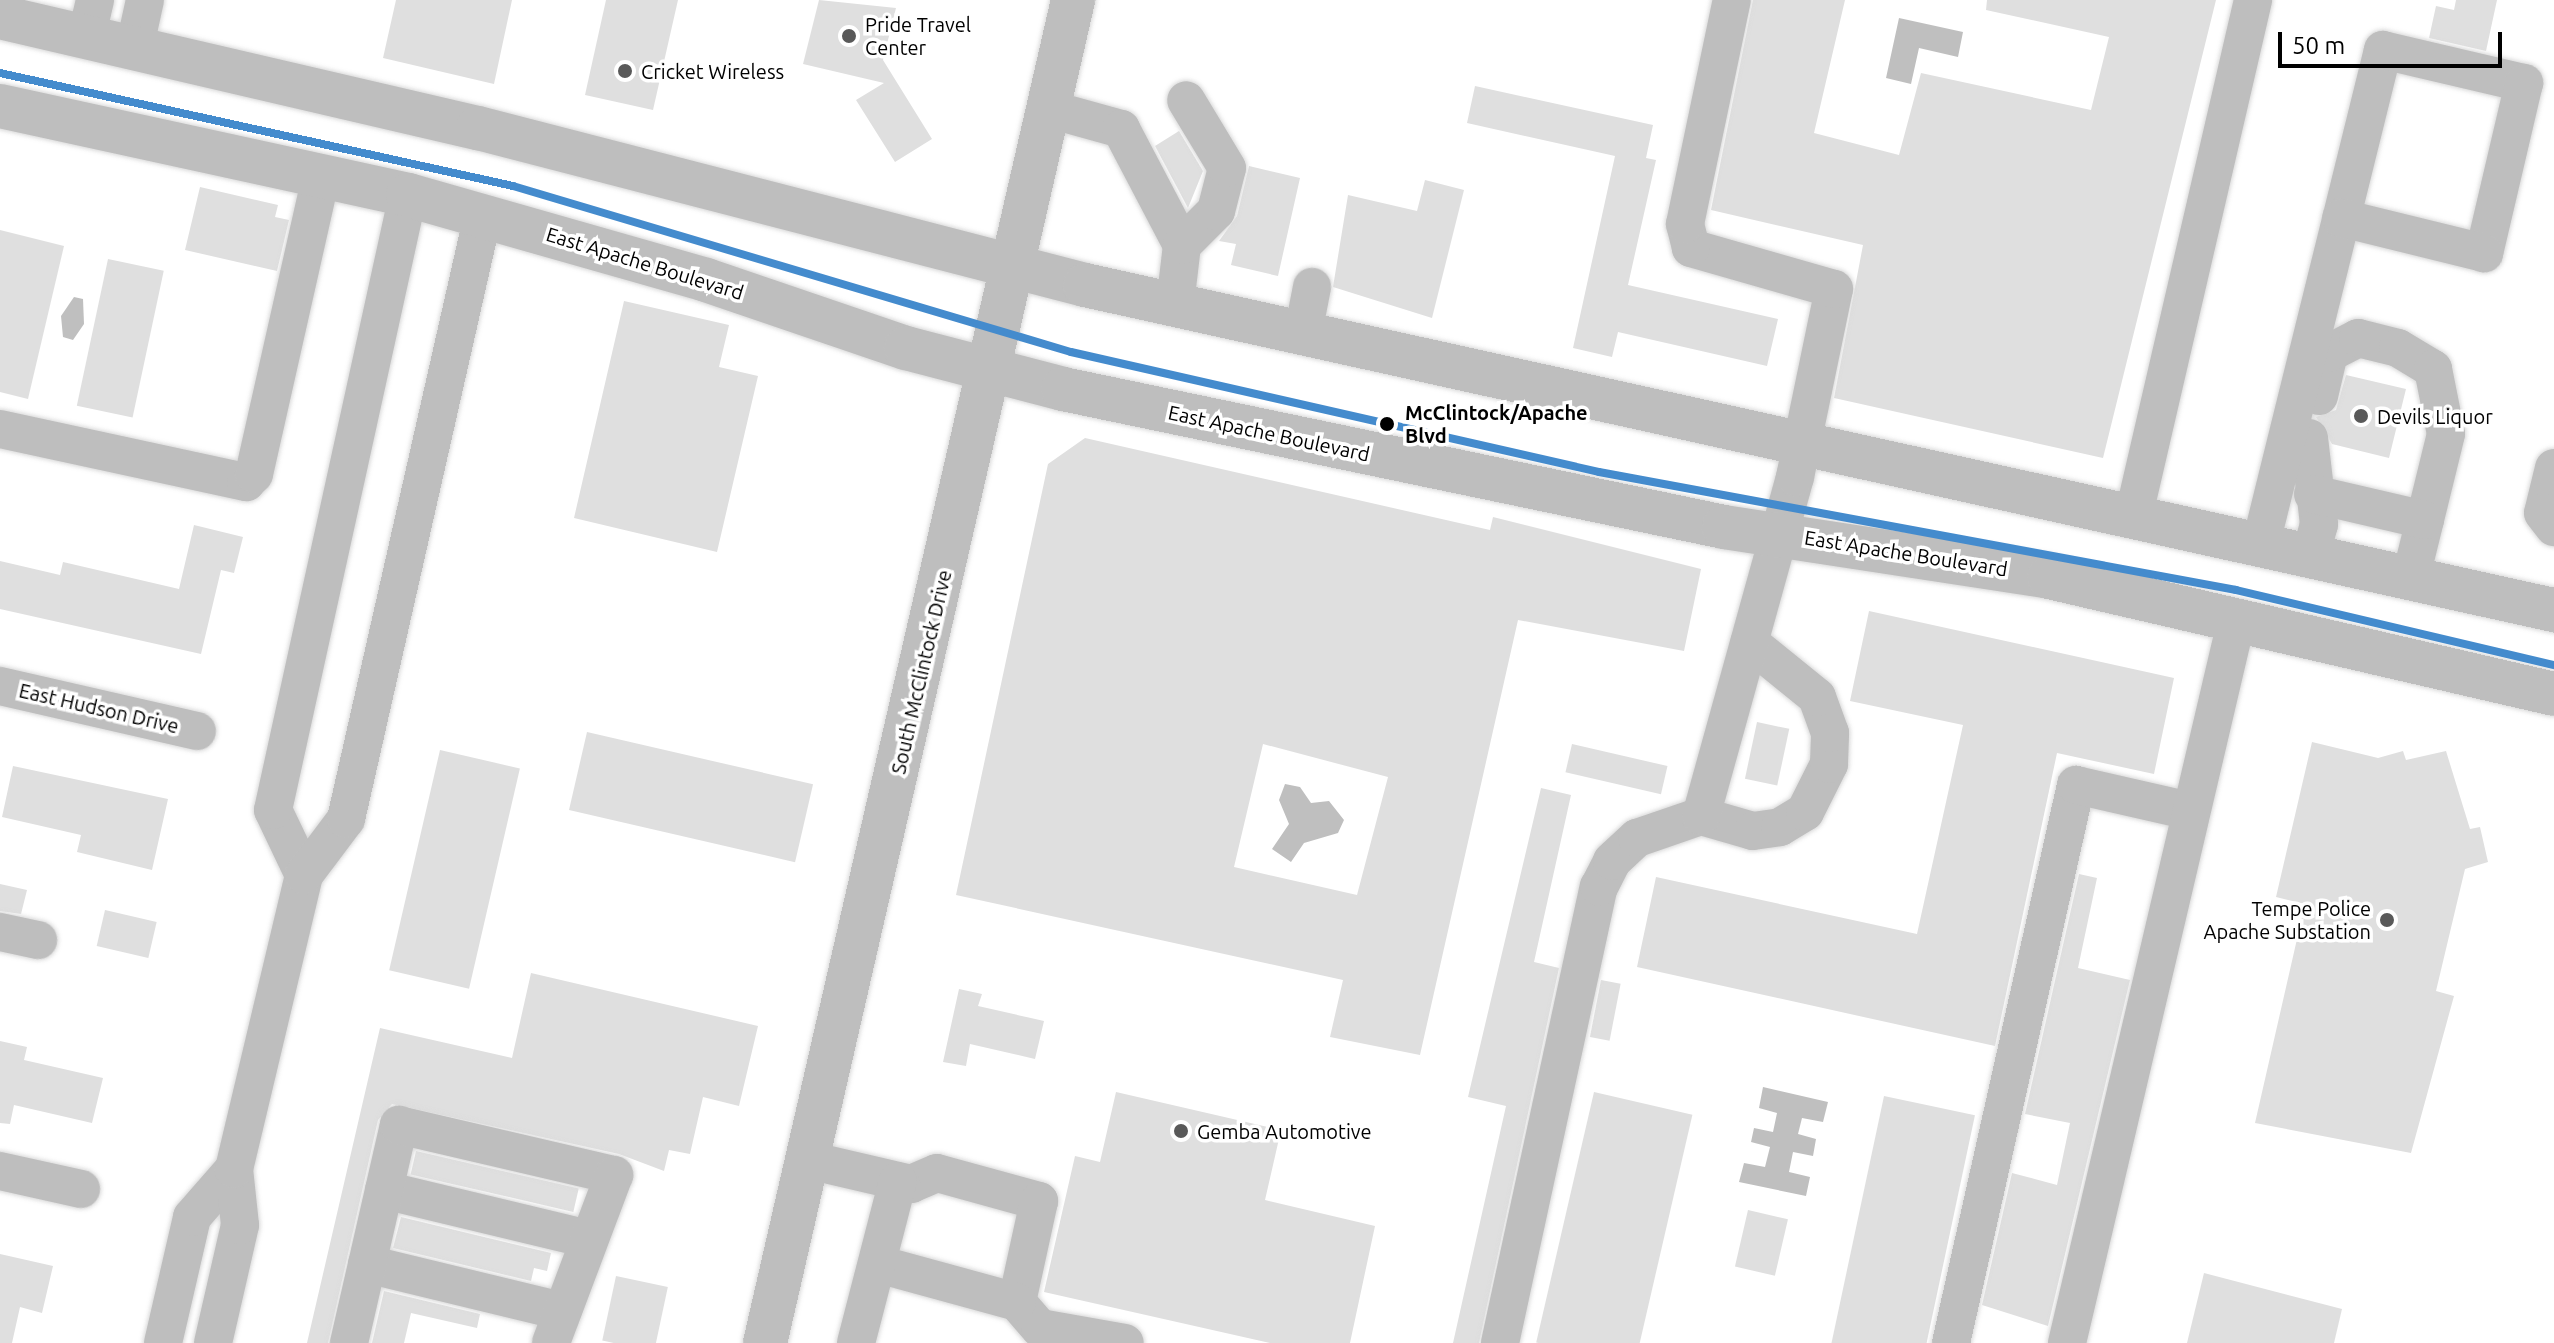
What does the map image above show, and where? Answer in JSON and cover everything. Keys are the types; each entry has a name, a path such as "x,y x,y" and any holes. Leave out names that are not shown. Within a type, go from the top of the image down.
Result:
{"main road":[{"name":"South McClintock Drive","path":"765,1343 1073,0"},
{"path":"4,12 90,20 134,50 478,128 1013,268 2134,514 2554,610"},
{"name":"East Apache Boulevard","path":"0,106 408,195 483,215 988,370 1562,496 2049,577 2237,618 2554,694"}],"street":[{"path":"134,50 145,0"},
{"path":"1701,816 1779,533 1834,289 1722,262 1691,248 1685,224 1732,0"},
{"path":"2134,514 2253,0"},
{"path":"2261,543 2341,218 2383,50 2524,83 2484,253 2341,218"},
{"path":"1182,245 1216,211 1227,168 1186,100"},
{"path":"1049,109 1121,129 1182,245 1175,305"},
{"path":"0,429 246,482 254,474 321,176"},
{"path":"304,875 273,810 408,195"},
{"path":"213,1343 240,1225 234,1169 304,875 346,819 483,215"},
{"path":"1303,333 1312,287"},
{"path":"2311,554 2319,524 2313,494 2311,426 2329,353 2358,338 2398,348 2433,369 2446,434 2411,577"},
{"path":"2554,468 2543,513 2554,527"},
{"path":"2313,494 2425,520"},
{"path":"2067,1343 2237,618"},
{"path":"1500,1343 1599,887 1612,861 1637,838 1701,816 1753,831 1780,827 1805,812 1829,764 1830,733 1817,697 1749,642"},
{"name":"East Hudson Drive","path":"0,686 197,731"},
{"path":"1951,1343 2076,785 2190,811"},
{"path":"0,932 38,940"},
{"path":"349,1343 367,1264 399,1125 614,1175 556,1327 367,1264"},
{"path":"808,1160 911,1184 937,1173 1039,1201 1017,1302"},
{"path":"163,1343 192,1217 234,1169"},
{"path":"0,1171 81,1189"},
{"path":"856,1343 898,1181"},
{"path":"384,1190 588,1239"},
{"path":"878,1264 1017,1302 1040,1328 1125,1343"}],"shaded area":[{"path":"1899,18 1963,32 1958,57 1919,48 1911,84 1886,78"},
{"path":"74,297 83,299 84,324 73,340 63,337 61,316"},
{"path":"1285,784 1300,787 1311,803 1329,801 1344,820 1338,833 1304,843 1291,862 1272,849 1289,824 1279,800"},
{"path":"1763,1087 1828,1102 1823,1122 1802,1118 1798,1134 1816,1139 1813,1156 1793,1152 1789,1172 1810,1177 1806,1196 1739,1182 1744,1163 1765,1167 1770,1147 1751,1142 1754,1128 1773,1132 1777,1113 1759,1108"}],"building":[{"path":"396,0 512,0 494,84 383,58"},
{"path":"606,0 678,0 653,110 585,95"},
{"path":"819,0 896,8 883,60 932,139 895,162 856,100 884,83 803,64"},
{"path":"1753,0 1845,0 1814,133 1899,155 1921,73 2091,110 2109,37 1986,10 1987,0 2216,0 2103,458 1834,398 1863,245 1711,210"},
{"path":"2456,0 2497,0 2486,51 2429,38 2436,6 2454,10"},
{"path":"1475,86 1653,125 1646,158 1656,160 1628,285 1778,319 1767,366 1618,332 1612,357 1573,348 1615,156 1467,123"},
{"path":"1179,131 1203,171 1188,208 1155,146"},
{"path":"1249,166 1300,178 1278,276 1231,265 1236,244 1219,241 1237,216"},
{"path":"1425,180 1464,190 1432,318 1333,287 1348,195 1417,211"},
{"path":"200,187 278,205 275,217 289,220 277,271 185,250"},
{"path":"0,230 64,246 28,399 0,392"},
{"path":"108,259 164,271 133,418 77,406"},
{"path":"624,301 729,325 719,367 758,376 717,552 574,518"},
{"name":"Devils Liquor","path":"2346,375 2406,389 2389,458 2332,444 2316,417 2336,410"},
{"path":"1085,438 1490,530 1493,517 1701,569 1684,651 1518,620 1420,1055 1330,1037 1343,980 956,895 1048,464","holes":["1263,744 1388,777 1357,895 1234,867"]},
{"path":"194,525 243,537 234,573 221,570 201,654 0,609 0,561 60,575 63,562 179,589"},
{"path":"1869,611 2174,678 2154,774 2057,753 1995,1046 1637,967 1656,877 1917,934 1963,725 1850,701"},
{"path":"1757,722 1789,729 1777,786 1745,779"},
{"path":"587,732 813,784 795,862 569,810"},
{"path":"2312,742 2378,758 2403,751 2406,760 2446,751 2470,829 2480,827 2488,862 2465,869 2436,991 2454,996 2411,1153 2255,1123 2305,904 2276,897"},
{"path":"1572,744 1667,766 1661,794 1565,772"},
{"path":"440,750 520,768 469,989 389,970"},
{"path":"13,766 168,799 152,870 77,852 81,835 2,817"},
{"path":"1541,788 1571,795 1534,962 1559,968 1479,1343 1453,1343 1506,1106 1468,1097"},
{"path":"2079,874 2097,878 2078,968 2130,980 2048,1326 1982,1305 2012,1173 2057,1185 2070,1123 2025,1114"},
{"path":"0,884 27,890 21,914 0,911"},
{"path":"105,910 157,922 148,958 97,946"},
{"path":"531,973 758,1026 739,1106 703,1097 690,1154 669,1150 664,1171 619,1154 392,1104 378,1120 328,1343 307,1343 380,1028 512,1058"},
{"path":"1601,980 1621,984 1610,1041 1590,1037"},
{"path":"959,989 982,994 978,1006 1044,1021 1035,1059 970,1044 966,1066 943,1062"},
{"path":"0,1041 27,1047 24,1060 103,1078 92,1123 14,1105 10,1124 0,1123"},
{"path":"1116,1092 1281,1130 1265,1200 1375,1226 1350,1343 1270,1343 1044,1292 1075,1156 1100,1162"},
{"path":"1594,1092 1692,1115 1640,1343 1536,1342"},
{"path":"1884,1096 1975,1115 1927,1343 1831,1343"},
{"path":"416,1151 579,1189 573,1212 411,1174"},
{"path":"1748,1210 1788,1219 1775,1276 1735,1267"},
{"path":"401,1217 551,1253 547,1271 534,1268 531,1281 393,1248"},
{"path":"0,1254 53,1266 42,1313 20,1307 12,1343 0,1343"},
{"path":"2204,1273 2342,1309 2334,1343 2187,1343"},
{"path":"616,1276 668,1287 656,1343 602,1341"},
{"path":"384,1291 480,1314 477,1328 411,1313 404,1343 372,1343"}],"transit line":[{"path":"0,73 513,186 1071,352 1599,472 2236,590 2554,665"}],"place":[{"name":"Pride Travel Center","path":"849,36"},
{"name":"Cricket Wireless","path":"625,71"},
{"name":"Devils Liquor","path":"2361,416"},
{"name":"McClintock/Apache Blvd","path":"1387,424"},
{"name":"Tempe Police Apache Substation","path":"2387,920"},
{"name":"Gemba Automotive","path":"1181,1131"}]}
